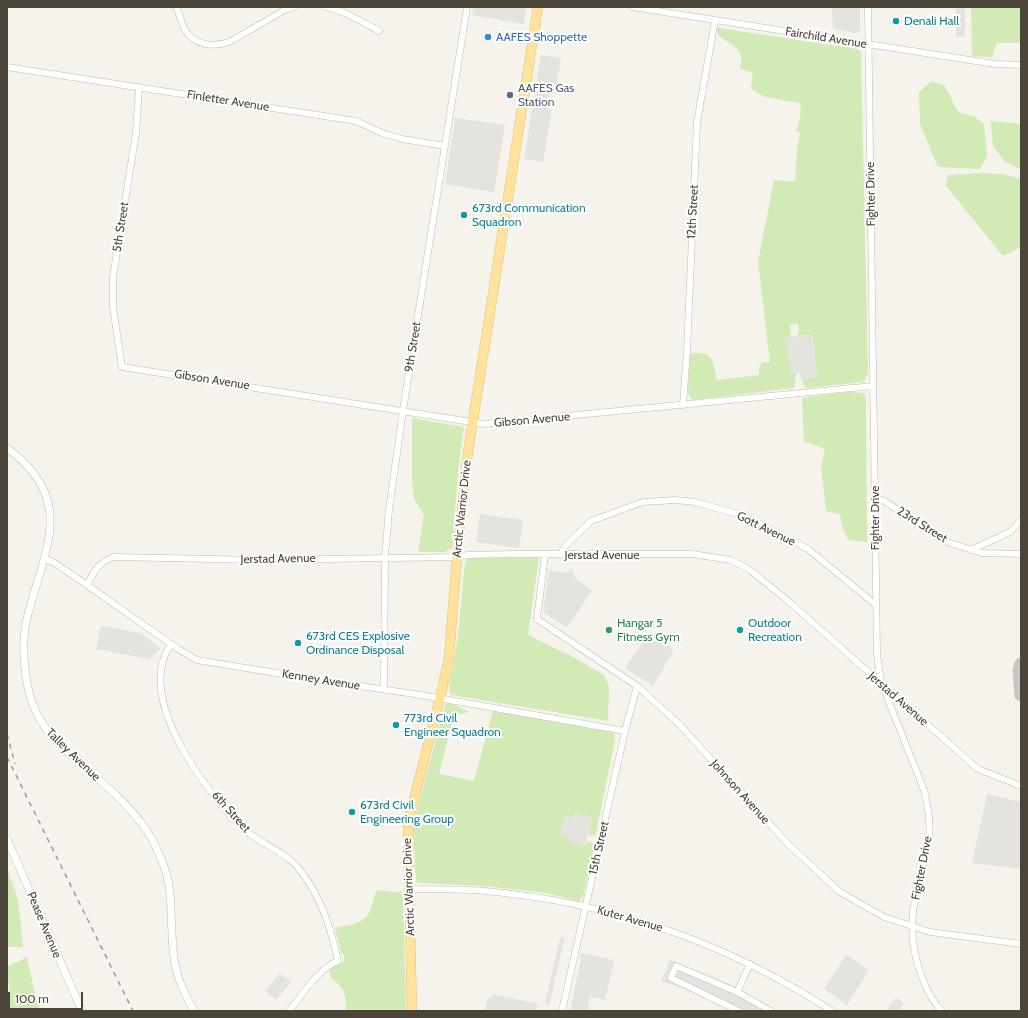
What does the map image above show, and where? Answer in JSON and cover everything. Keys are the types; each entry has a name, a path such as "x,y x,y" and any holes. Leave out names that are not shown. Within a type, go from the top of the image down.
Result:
{"main road":[{"name":"Arctic Warrior Drive","path":"412,1011 408,832 409,819 449,658 457,557 468,452 538,7"}],"street":[{"path":"176,7 184,28 191,38 202,43 215,45 222,45 231,41 282,11 294,7"},
{"path":"326,7 351,16 379,32"},
{"name":"9th Street","path":"384,689 385,558 389,510 403,410 467,7"},
{"name":"Fairchild Avenue","path":"632,7 662,9 715,20 995,64 1021,65"},
{"name":"Fighter Drive","path":"868,7 877,654 880,682 924,790 928,804 929,837 926,856 915,899 913,926 915,957 920,973 941,1010"},
{"name":"12th Street","path":"683,405 697,122 715,20"},
{"name":"Finletter Avenue","path":"7,67 356,121 382,133 402,139 445,146"},
{"name":"5th Street","path":"122,367 113,307 113,277 136,133 139,87"},
{"name":"Gibson Avenue","path":"122,367 473,421 484,424 873,386"},
{"name":"Talley Avenue","path":"7,448 21,458 31,468 42,487 50,508 50,529 45,559 28,613 24,637 25,670 32,702 38,718 48,733 61,747 128,806 151,838 162,862 170,892 175,965 185,994 194,1011"},
{"name":"23rd Street","path":"875,498 884,501 950,544 993,554 1021,554"},
{"name":"Gott Avenue","path":"560,555 566,545 591,521 642,502 675,500 695,502 745,516 808,550 876,605"},
{"path":"971,550 1010,532 1021,520"},
{"name":"Jerstad Avenue","path":"87,585 96,567 103,561 113,557 262,560 457,557 468,555 692,554 731,560 750,570 978,769 1021,786"},
{"name":"Johnson Avenue","path":"545,555 537,619 637,686 679,724 788,844 840,892 884,917 930,932 1021,944"},
{"name":"Kenney Avenue","path":"45,559 53,562 178,649 197,660 440,698 625,731"},
{"name":"6th Street","path":"171,644 162,660 161,687 169,722 178,742 198,774 244,829 263,844 288,859 299,869 324,910 333,935 338,961 320,972 288,1011"},
{"name":"15th Street","path":"562,1011 625,731 637,686"},
{"name":"Pease Avenue","path":"7,839 82,1011"},
{"name":"Kuter Avenue","path":"410,889 457,889 527,896 585,906 626,916 702,942 750,964 832,1011"},
{"path":"737,992 750,964"},
{"path":"739,1011 671,978 676,966 737,992 771,1011"}],"green space":[{"path":"971,7 1021,7 1021,43 997,43 992,57 972,56"},
{"path":"719,28 857,49 861,51 868,373 864,382 806,388 803,384 802,378 817,377 812,335 797,336 799,331 798,323 790,325 791,337 787,337 791,374 796,374 794,388 692,400 688,393 690,354 703,353 708,355 713,363 717,380 759,375 759,367 763,362 770,362 758,262 774,180 795,182 797,150 800,133 796,132 801,112 800,103 765,97 752,89 753,74 740,69 741,58 739,51 718,34 716,29"},
{"path":"932,81 945,86 958,112 975,117 984,124 987,156 980,169 938,167 920,124 919,92"},
{"path":"991,121 1021,124 1021,170 1004,161 993,146"},
{"path":"979,173 1002,174 1021,179 1021,247 1003,256 946,186 948,175"},
{"path":"847,392 864,393 866,398 867,542 848,540 842,526 840,514 826,511 821,466 825,449 804,441 802,398"},
{"path":"412,418 464,427 459,463 452,548 447,550 447,552 418,552 424,515 414,499 412,480"},
{"path":"468,558 539,558 528,635 575,658 604,675 609,686 608,721 451,695 449,688 457,640 465,562"},
{"path":"449,702 469,712 454,715 439,774 474,781 493,710 614,731 615,741 596,833 594,836 588,835 592,817 574,813 573,818 560,834 569,836 567,841 586,846 586,842 594,843 583,897 578,901 547,893 484,886 418,883 416,881 413,826 445,705"},
{"path":"7,868 18,899 23,947 7,947"},
{"path":"377,890 396,892 401,891 403,895 406,1011 346,1011 344,992 342,988 331,978 329,969 344,961 344,955 341,952 335,928 355,924 364,919 370,911"},
{"path":"27,957 37,1004 41,1011 8,1011 10,999 7,967"}],"shaded area":[{"path":"474,7 526,7 524,24 472,15"},
{"path":"832,7 860,7 860,31 855,33 833,29"},
{"path":"956,7 965,7 965,37 956,37"},
{"path":"541,55 561,58 555,94 550,94 547,109 552,110 543,162 524,159"},
{"path":"455,118 505,125 494,192 445,184"},
{"path":"812,335 817,377 801,379 800,373 791,374 787,337"},
{"path":"480,514 523,520 519,548 476,542"},
{"path":"571,568 576,579 592,590 567,628 543,612 549,570 565,573 569,572"},
{"path":"101,626 141,633 161,649 149,659 96,649"},
{"path":"650,632 674,650 653,686 625,668"},
{"path":"987,794 1021,802 1021,869 972,863"},
{"path":"574,813 592,817 585,846 567,842 568,836 560,834 564,817 573,818"},
{"path":"565,937 549,1006 545,1003 560,938"},
{"path":"580,953 614,960 605,1000 590,997 587,1011 570,1011 581,959 579,958"},
{"path":"846,955 869,970 847,1005 824,989"},
{"path":"670,960 734,986 777,1011 739,1011 730,1005 661,981"},
{"path":"280,973 291,982 276,1000 265,991"},
{"path":"493,994 538,1004 536,1011 485,1011 488,997 492,998"},
{"path":"896,997 904,1003 898,1011 886,1011"}],"taxiway":[{"path":"1021,664 1019,670 1021,695"}],"railway":[{"path":"7,734 15,764"},
{"path":"7,757 133,1011"}],"place":[{"name":"Denali Hall","path":"896,21"},
{"name":"AAFES Shoppette","path":"488,37"},
{"name":"AAFES Gas Station","path":"510,95"},
{"name":"673rd Communication Squadron","path":"464,215"},
{"name":"Hangar 5 Fitness Gym","path":"609,630"},
{"name":"Outdoor Recreation","path":"740,630"},
{"name":"673rd CES Explosive Ordinance Disposal","path":"298,643"},
{"name":"773rd Civil Engineer Squadron","path":"396,725"},
{"name":"673rd Civil Engineering Group","path":"352,812"}]}
